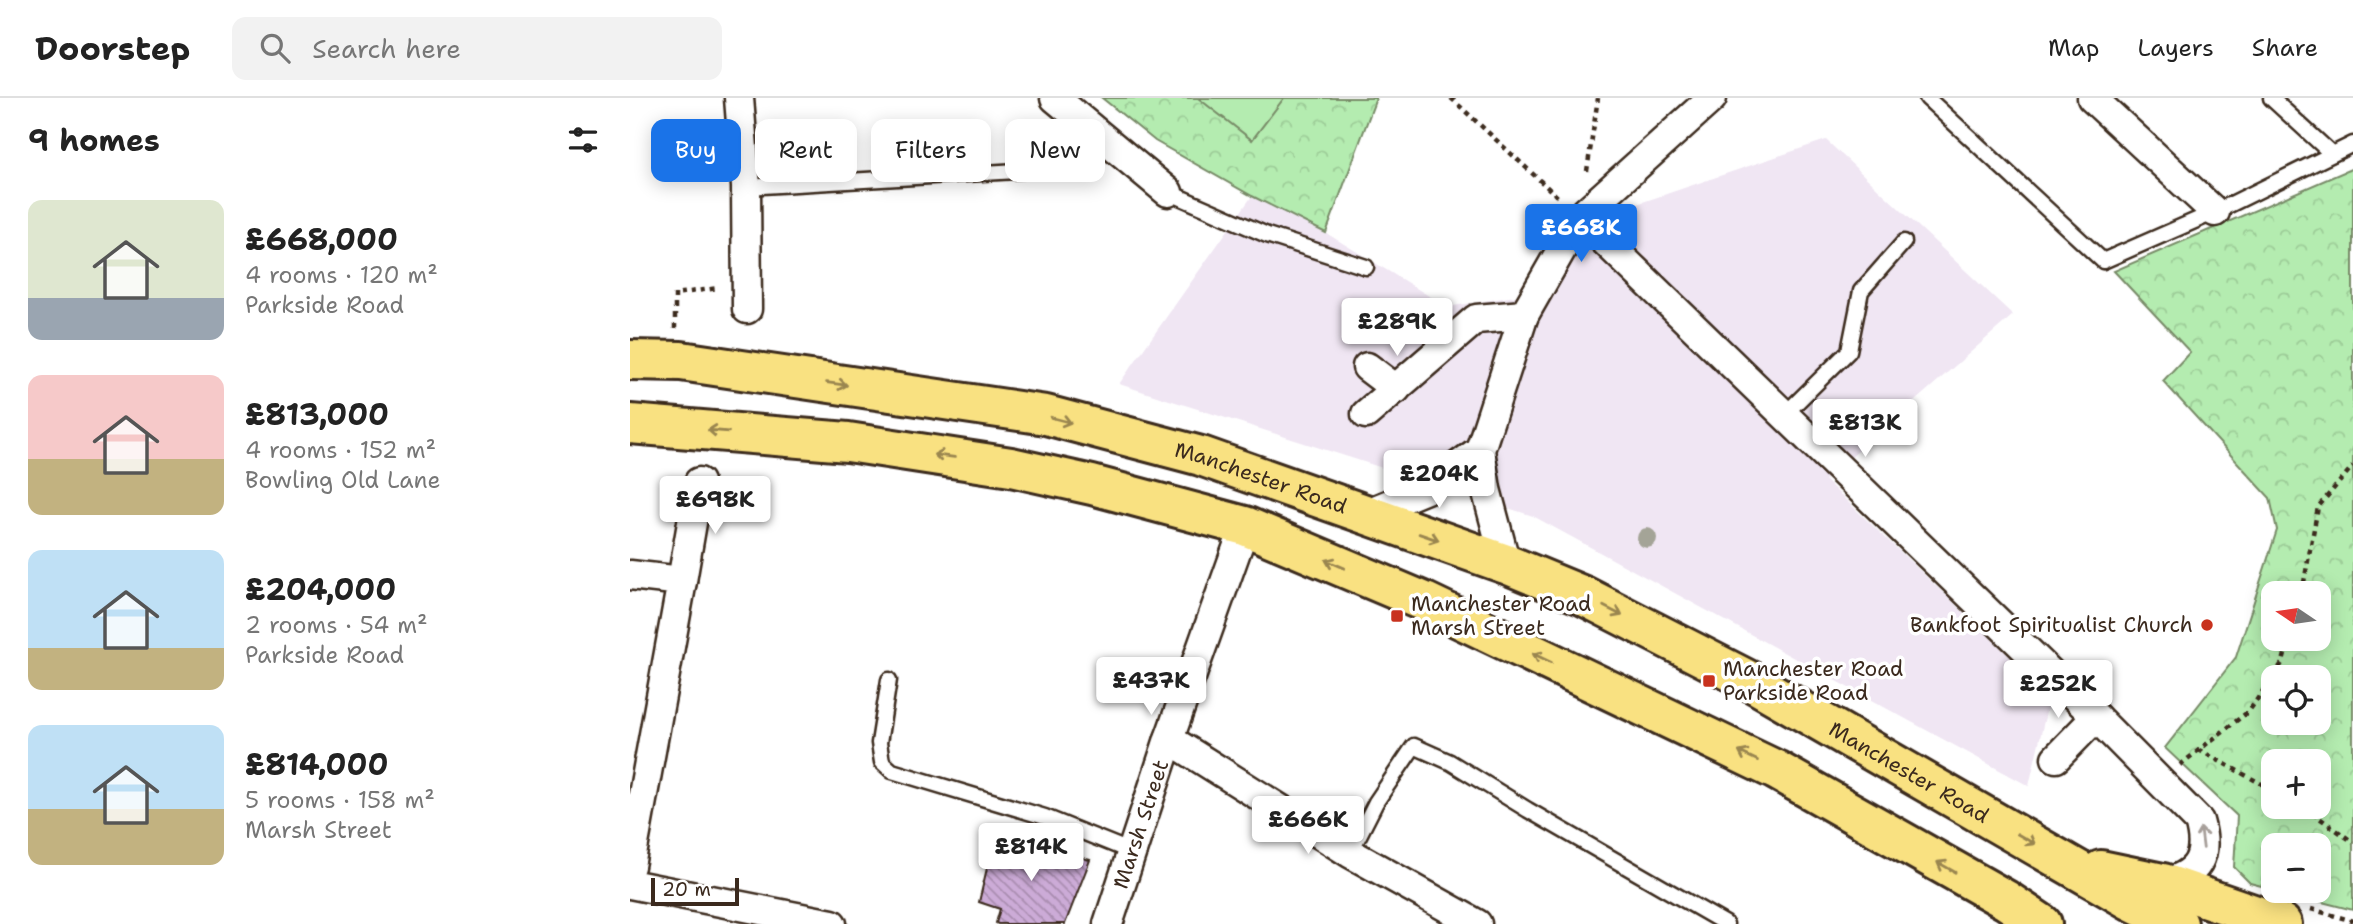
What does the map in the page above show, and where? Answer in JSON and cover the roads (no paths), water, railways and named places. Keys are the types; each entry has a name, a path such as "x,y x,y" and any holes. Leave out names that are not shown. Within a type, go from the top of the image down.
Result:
{"main road":[{"name":"Manchester Road","path":"630,360 674,361 1046,415 1201,456 1506,564 1584,596 1754,683 2130,900 2178,924"},
{"path":"630,424 848,442 1000,465 1092,485 1245,526 1425,602 1765,764 2007,912 2042,924"},
{"path":"2068,863 2163,883 2282,924"}],"street":[{"path":"738,98 746,187 747,296"},
{"path":"1055,98 1081,119"},
{"path":"1506,564 1486,489 1480,450 1524,315 1580,217 1712,98"},
{"path":"2092,98 2215,212"},
{"path":"1105,139 1168,192"},
{"path":"1580,217 2096,717 2199,821 2204,837 2203,854 2191,873 2163,883"},
{"path":"1366,414 1476,319 1524,315"},
{"path":"1367,367 1396,388"},
{"path":"1365,514 1426,489 1480,450"},
{"path":"630,866 699,482"},
{"name":"Marsh Street","path":"1108,924 1169,739 1245,526"},
{"path":"630,575 682,581"},
{"path":"2056,758 2096,717"},
{"path":"1169,739 1350,853 1477,924"},
{"path":"630,884 832,924"}],"lane":[{"path":"1927,98 2103,261 2215,212 2353,144"},
{"path":"2271,98 2332,154"},
{"path":"746,187 1005,172"},
{"path":"1168,192 1267,235 1366,267"},
{"path":"1784,415 1849,351 1861,291 1904,242"},
{"path":"889,680 879,743 882,762 892,771 1045,817 1132,852"},
{"path":"1350,853 1376,802 1414,746 1450,762 1726,924"}],"place":[{"name":"Manchester Road Marsh Street","path":"1397,616"},
{"name":"Bankfoot Spiritualist Church","path":"2207,625"},
{"name":"Manchester Road Parkside Road","path":"1709,681"}]}
